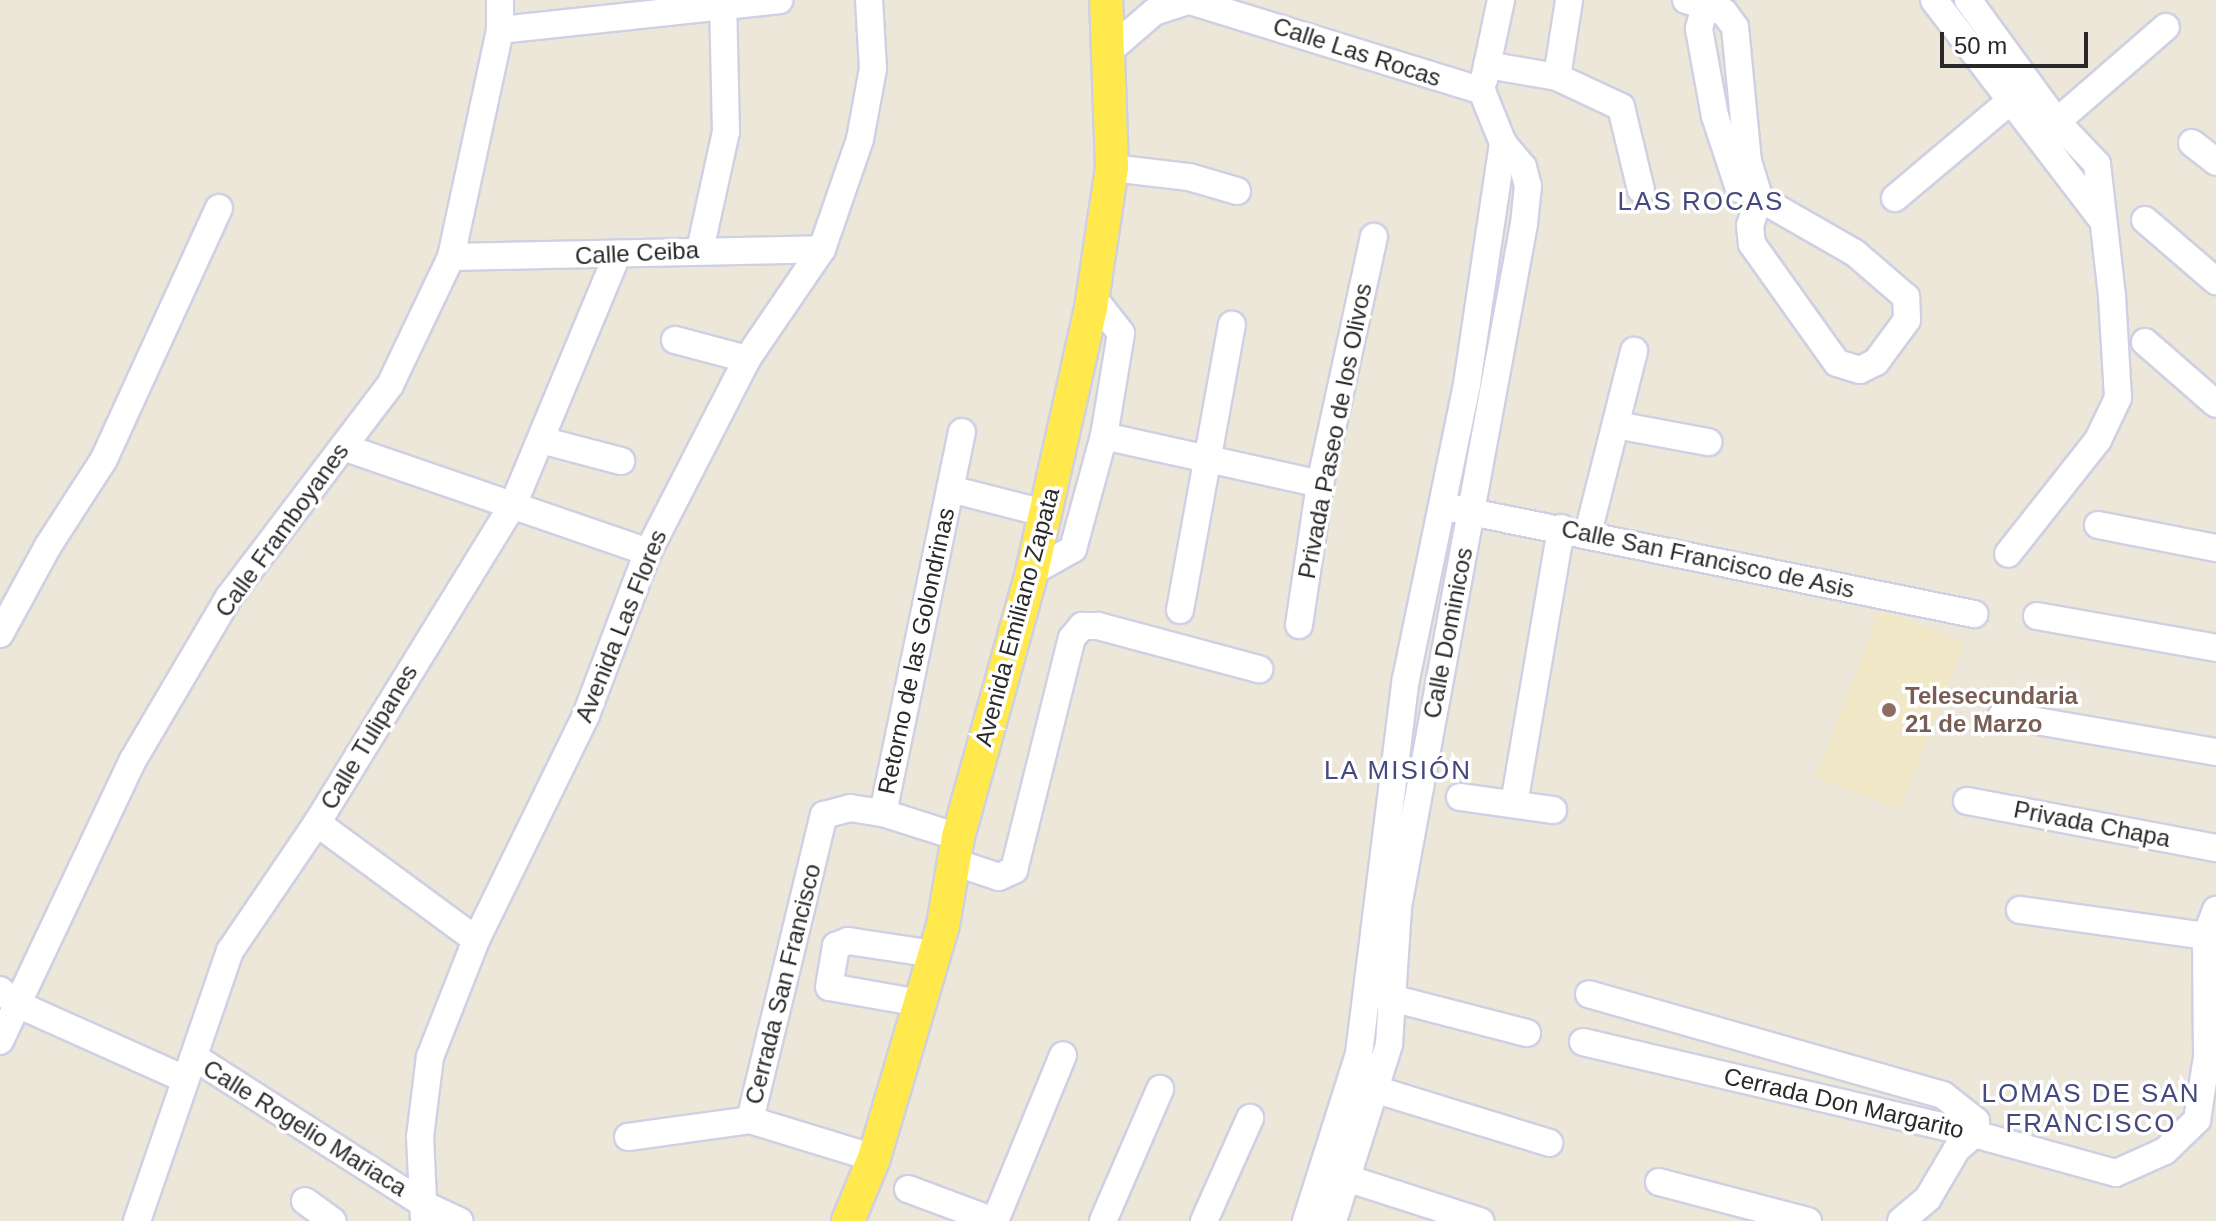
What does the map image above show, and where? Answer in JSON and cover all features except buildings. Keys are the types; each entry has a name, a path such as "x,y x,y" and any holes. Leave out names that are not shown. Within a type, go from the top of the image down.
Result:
{"main road":[{"name":"Avenida Emiliano Zapata","path":"848,1221 874,1158 934,954 956,849 1032,572 1092,296 1112,168 1106,0"}],"street":[{"name":"Calle Framboyanes","path":"0,1041 8,997 133,760 229,597 390,385 451,257 500,30 500,0"},
{"path":"500,30 779,0"},
{"name":"Avenida Las Flores","path":"424,1213 420,1137 425,1082 476,940 586,715 648,552 747,359 822,249 860,139 873,69 869,0"},
{"path":"1109,51 1154,12 1188,0"},
{"name":"Calle Las Rocas","path":"1188,0 1243,7 1484,78 1557,77 1621,107 1641,190"},
{"path":"1484,78 1501,0"},
{"path":"1557,77 1569,0"},
{"path":"1934,0 1971,17 2057,122 2097,164 2118,398 2098,440 2008,554"},
{"path":"1750,226 1759,198 1748,161 1735,27 1724,12 1695,3 1715,116 1750,226 1752,244 1837,363 1860,370 1876,362 1907,320 1906,297 1855,253 1759,198"},
{"path":"700,250 726,132 724,4"},
{"path":"1971,17 2010,101 2036,139 2074,178 2102,220"},
{"path":"2036,139 2166,27"},
{"name":"Calle Dominicos","path":"1333,1221 1377,1091 1389,1044 1398,907 1528,186 1523,167 1503,143 1484,78"},
{"path":"1895,198 2010,101"},
{"name":"Calle Dominicos","path":"1306,1221 1359,1054 1364,992 1406,679 1467,384 1503,143"},
{"path":"2192,143 2216,162"},
{"path":"1112,168 1189,177 1237,191"},
{"path":"0,634 104,459 219,208"},
{"path":"2145,220 2216,281"},
{"name":"Privada Paseo de los Olivos","path":"1299,625 1320,484 1374,237"},
{"name":"Calle Ceiba","path":"451,257 616,257 700,250 822,249"},
{"name":"Calle Tulipanes","path":"137,1221 230,951 317,823 513,505 616,257"},
{"path":"1032,572 1073,549 1104,436 1121,333 1092,296"},
{"path":"1180,610 1205,458 1232,325"},
{"path":"675,340 747,359"},
{"path":"2145,342 2216,404"},
{"path":"1588,533 1634,351"},
{"path":"1616,425 1708,442"},
{"name":"Retorno de las Golondrinas","path":"883,813 962,432"},
{"path":"1104,436 1320,484"},
{"path":"541,440 621,461"},
{"path":"343,447 648,552"},
{"name":"Retorno de las Golondrinas","path":"950,489 1045,513"},
{"name":"Calle San Francisco de Asis","path":"1442,506 1588,533 1974,614"},
{"path":"2098,525 2216,548"},
{"path":"1514,804 1561,528"},
{"path":"2037,616 2216,648"},
{"name":"Retorno de las Golondrinas","path":"824,815 850,808 883,813 956,849 999,877 1014,870 1072,638 1082,626 1098,626 1259,669"},
{"path":"2002,715 2216,752"},
{"path":"1391,785 1419,788"},
{"path":"1460,797 1553,810"},
{"name":"Privada Chapa","path":"1967,801 2216,848"},
{"name":"Cerrada San Francisco","path":"824,815 750,1120 874,1158"},
{"path":"317,823 476,940"},
{"path":"2020,910 2206,936"},
{"path":"1901,1221 1928,1198 1957,1149 1974,1134 2116,1173 2165,1151 2197,1120 2207,1057 2206,936 2216,910"},
{"path":"920,1003 829,987 836,946 848,941 934,954"},
{"path":"1364,992 1527,1033"},
{"name":"Cerrada Don Margarito","path":"1583,1042 1974,1134 1976,1121 1943,1095 1589,994"},
{"name":"Calle Rogelio Mariaca","path":"8,997 189,1068 424,1213 460,1221"},
{"path":"908,1189 995,1221 1063,1055"},
{"path":"1350,1081 1549,1143"},
{"path":"1103,1221 1160,1089"},
{"path":"1204,1221 1250,1118"},
{"path":"628,1137 750,1120"},
{"path":"1322,1170 1480,1221"},
{"path":"1659,1182 1808,1221"},
{"path":"305,1201 333,1221"}],"shaded area":[{"name":"Telesecundaria 21 de Marzo","path":"1880,610 1964,642 1900,809 1816,777"}],"place":[{"name":"Telesecundaria 21 de Marzo","path":"1889,710"}],"district":[{"name":"LAS ROCAS","path":"1701,202"},
{"name":"LA MISIÓN","path":"1398,771"},
{"name":"LOMAS DE SAN FRANCISCO","path":"2091,1109"}]}
